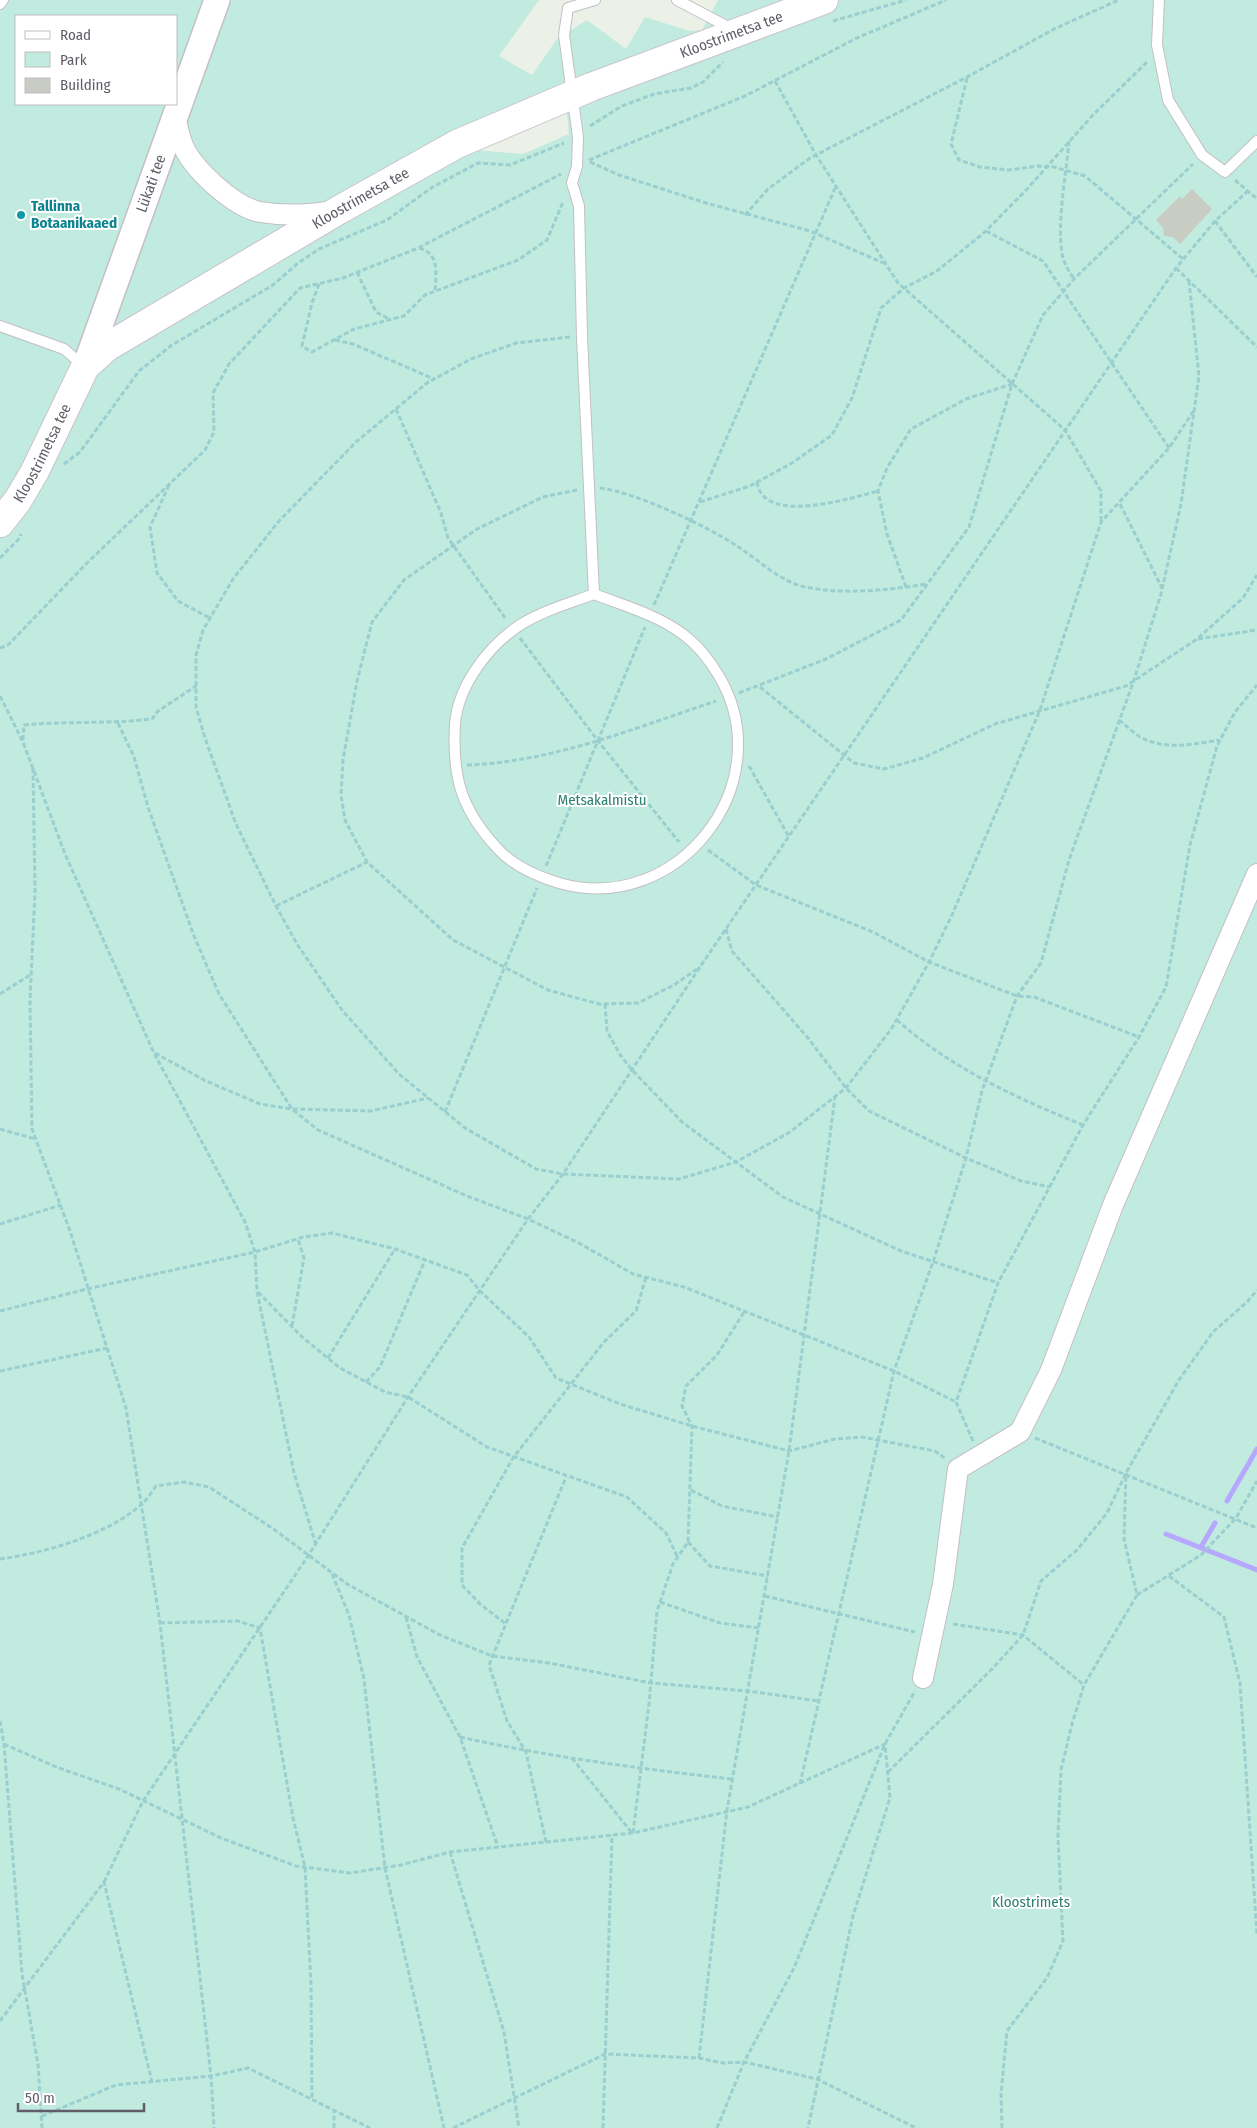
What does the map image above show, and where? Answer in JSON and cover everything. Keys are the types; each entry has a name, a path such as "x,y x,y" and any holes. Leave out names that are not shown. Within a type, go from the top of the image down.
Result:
{"main road":[{"name":"Kloostrimetsa tee","path":"6,527 18,500 35,472 85,367 116,342 339,210 457,144 573,95 739,33 825,12"}],"street":[{"name":"Lükati tee","path":"85,367 218,0"},
{"path":"175,117 182,144 208,179 234,201 258,211 285,214 311,214 339,210"},
{"path":"923,1678 943,1584 958,1469 1020,1432 1051,1370 1113,1205 1257,874"}],"lane":[{"path":"0,4 3,0"},
{"path":"594,594 582,336 579,206 572,183 577,166 578,137 564,35 568,8 595,0"},
{"path":"677,0 739,33"},
{"path":"1159,0 1158,51 1168,100 1202,155 1225,172 1257,140"},
{"path":"0,326 64,348 85,367"},
{"path":"594,594 650,615 686,636 718,674 736,720 738,753 732,786 719,817 700,844 674,865 644,880 612,888 574,887 542,878 504,856 478,828 461,793 453,756 456,717 468,681 490,650 514,630 555,609 594,594"}],"path":[{"path":"825,12 906,0"},
{"path":"0,648 8,645 86,564 205,450 214,432 213,393 228,364 300,288 357,272 418,248 587,161 745,96 857,38 946,0"},
{"path":"745,215 768,189 816,155 967,77 1056,28 1119,0"},
{"path":"700,502 757,482 792,463 832,435 852,398 881,308 904,288 937,271 986,231 1028,188 1069,141 1158,51"},
{"path":"57,469 80,452 139,371 172,345 273,285 297,264 319,250 387,220 432,188 478,162 510,165 578,137 594,122 622,106 654,94 691,88 703,82 724,61"},
{"path":"967,77 951,144 959,160 980,167 1008,170 1046,166 1085,176 1183,259"},
{"path":"582,336 516,343 471,359 434,379 356,442 279,522 233,579 203,630 196,655 196,707 236,824 276,906 297,944 342,1010 399,1074 465,1128 536,1169 563,1174 679,1179 736,1162 790,1132 846,1088 897,1020 929,962 1001,804 1040,710 1101,522 1102,491 1065,430 898,284 816,155 775,81"},
{"path":"1069,141 1062,224 1062,255 1067,269 1074,279"},
{"path":"455,765 502,764 598,741 760,687 826,659 900,620 969,527 1012,384 1042,315 1074,279 1202,155"},
{"path":"587,161 619,175 745,215 815,233 886,265"},
{"path":"1225,172 1257,199"},
{"path":"319,283 312,303 302,346 312,352 354,329 404,316 425,295 518,260 547,240 572,183"},
{"path":"445,1112 689,521 700,502 836,186"},
{"path":"0,2021 104,1882 143,1801 316,1545 408,1397 528,1219 563,1174 726,929 1065,430 1176,268 1215,221 1248,191"},
{"path":"1215,221 1257,277"},
{"path":"986,231 1043,261 1169,448"},
{"path":"418,248 428,251 436,263 435,291"},
{"path":"1176,268 1257,347"},
{"path":"357,272 376,312 389,319"},
{"path":"800,1784 894,1372 934,1262 966,1158 986,1080 1017,996 1041,963 1070,860 1134,680 1162,588 1181,504 1199,376 1189,281"},
{"path":"1252,344 1257,339"},
{"path":"334,340 353,344 434,379"},
{"path":"906,587 887,534 878,491 887,468 911,428 966,399 1012,384"},
{"path":"396,409 441,513 448,538 514,630 598,741 677,840 689,852"},
{"path":"1101,522 1120,504 1169,448 1195,409"},
{"path":"171,482 150,527 157,573 178,601 210,618"},
{"path":"757,482 758,491 765,499 782,505 827,504 878,491"},
{"path":"589,487 610,490 709,528 783,578 805,587 847,590 927,584"},
{"path":"1120,504 1162,588"},
{"path":"0,558 18,540 6,527"},
{"path":"760,687 854,763 884,769 923,758 995,724 1126,686 1197,639 1243,598 1257,575"},
{"path":"1197,639 1257,630"},
{"path":"956,1402 998,1283 1083,1125 1139,1037 1166,986 1190,845 1220,740 1235,712 1257,685"},
{"path":"23,742 24,725 118,723 152,719 158,711 196,686"},
{"path":"0,696 23,742 65,854 154,1053 245,1222 255,1252 257,1291 294,1473 316,1545"},
{"path":"1119,720 1142,739 1162,745 1184,745 1220,740"},
{"path":"118,723 134,757 148,807 194,936 219,994 292,1108 318,1130 467,1196 528,1219 579,1243 633,1274 684,1287 894,1372 956,1402 980,1457"},
{"path":"737,743 789,837"},
{"path":"33,768 35,891 29,1078 32,1130 61,1205 126,1408 160,1623 211,2076 214,2128"},
{"path":"700,844 756,885 873,932 929,962 1017,996 1034,997 1139,1037"},
{"path":"276,906 367,862"},
{"path":"726,929 732,952 808,1038 846,1088 869,1111 966,1158 1021,1181 1050,1187"},
{"path":"0,994 31,975"},
{"path":"605,1004 607,1031 620,1056 632,1070 682,1122 783,1197 901,1251 998,1283"},
{"path":"897,1020 924,1045 986,1080 1048,1111 1083,1125"},
{"path":"154,1053 206,1081 260,1104 292,1108 371,1111 428,1098"},
{"path":"699,2058 727,1810 765,1596 788,1451 835,1097"},
{"path":"0,1129 36,1140"},
{"path":"0,1224 61,1205"},
{"path":"0,1312 88,1289 255,1252 298,1238 332,1233 395,1249 467,1275 480,1292 529,1337 556,1378 620,1404 692,1426 788,1451 834,1439 862,1436 879,1438 935,1451 958,1469"},
{"path":"292,1326 304,1258 298,1238"},
{"path":"328,1358 395,1249"},
{"path":"366,1382 380,1367 425,1260"},
{"path":"505,1623 480,1604 462,1585 462,1548 513,1458 604,1342 636,1311 646,1277"},
{"path":"888,1772 993,1668 1023,1635 1041,1581 1077,1550 1107,1513 1126,1473 1179,1380 1213,1332 1247,1302 1257,1290"},
{"path":"257,1291 292,1326 340,1368 385,1392 408,1397 487,1447 513,1458 626,1497 666,1533 678,1558"},
{"path":"633,1833 651,1682 656,1611 673,1564 688,1542 692,1426 682,1406 686,1386 717,1355 744,1312"},
{"path":"0,1371 106,1348"},
{"path":"1020,1432 1126,1473 1257,1528"},
{"path":"1126,1473 1124,1539 1136,1595"},
{"path":"546,1842 526,1752 506,1721 489,1665 566,1477"},
{"path":"1002,2128 1001,2094 1007,2031 1047,1978 1062,1941 1058,1836 1061,1770 1084,1685 1136,1595 1202,1555 1236,1518 1257,1481"},
{"path":"0,1559 72,1542 113,1524 142,1504 156,1486 184,1482 209,1487 275,1530 347,1584 440,1635 492,1656 549,1663 651,1682 748,1691 819,1701"},
{"path":"691,1490 722,1506 778,1517"},
{"path":"688,1542 710,1566 768,1576"},
{"path":"332,1573 349,1615 364,1679 385,1868 444,2128"},
{"path":"1169,1576 1224,1617 1240,1683 1257,1935"},
{"path":"765,1596 839,1614 934,1629 1023,1635 1084,1685"},
{"path":"660,1602 720,1623 759,1628"},
{"path":"406,1616 417,1657 460,1737 498,1847"},
{"path":"160,1623 238,1621 260,1628"},
{"path":"260,1628 293,1818 305,1867 311,1985 312,2100"},
{"path":"717,2128 744,2062 794,1968 885,1744 923,1678"},
{"path":"0,1721 4,1744 24,1988 38,2064 42,2128"},
{"path":"460,1737 526,1752 641,1769 732,1779"},
{"path":"4,1744 56,1767 119,1789 221,1838 296,1866 350,1873 385,1868 450,1852 633,1833 727,1810 748,1807 885,1744"},
{"path":"808,2128 853,1916 890,1798 885,1744"},
{"path":"572,1758 633,1833"},
{"path":"603,2128 612,1835"},
{"path":"450,1852 504,2032 518,2128"},
{"path":"104,1882 152,2082"},
{"path":"453,2128 606,2054 699,2058 722,2063 744,2062 817,2080 916,2128"},
{"path":"42,2116 116,2085 211,2076 248,2068 334,2112 370,2128"},
{"path":"334,2112 334,2128"}],"green space":[{"name":"Metsakalmistu","path":"0,0 539,0 499,56 532,75 557,39 587,20 626,49 645,17 690,31 702,30 718,0 1257,0 1257,2128 0,2128","holes":["567,113 569,134 523,154 476,150"]}],"building":[{"path":"1192,189 1212,209 1180,244 1173,237 1164,236 1163,228 1156,220 1180,196 1182,199"}],"waterway":[{"path":"1227,1501 1257,1449"},
{"path":"1201,1547 1215,1523"},
{"path":"1166,1534 1257,1570"}],"place":[{"name":"Tallinna Botaanikaaed","path":"21,215"}],"park label":[{"name":"Kloostrimets","path":"1031,1902"}]}
